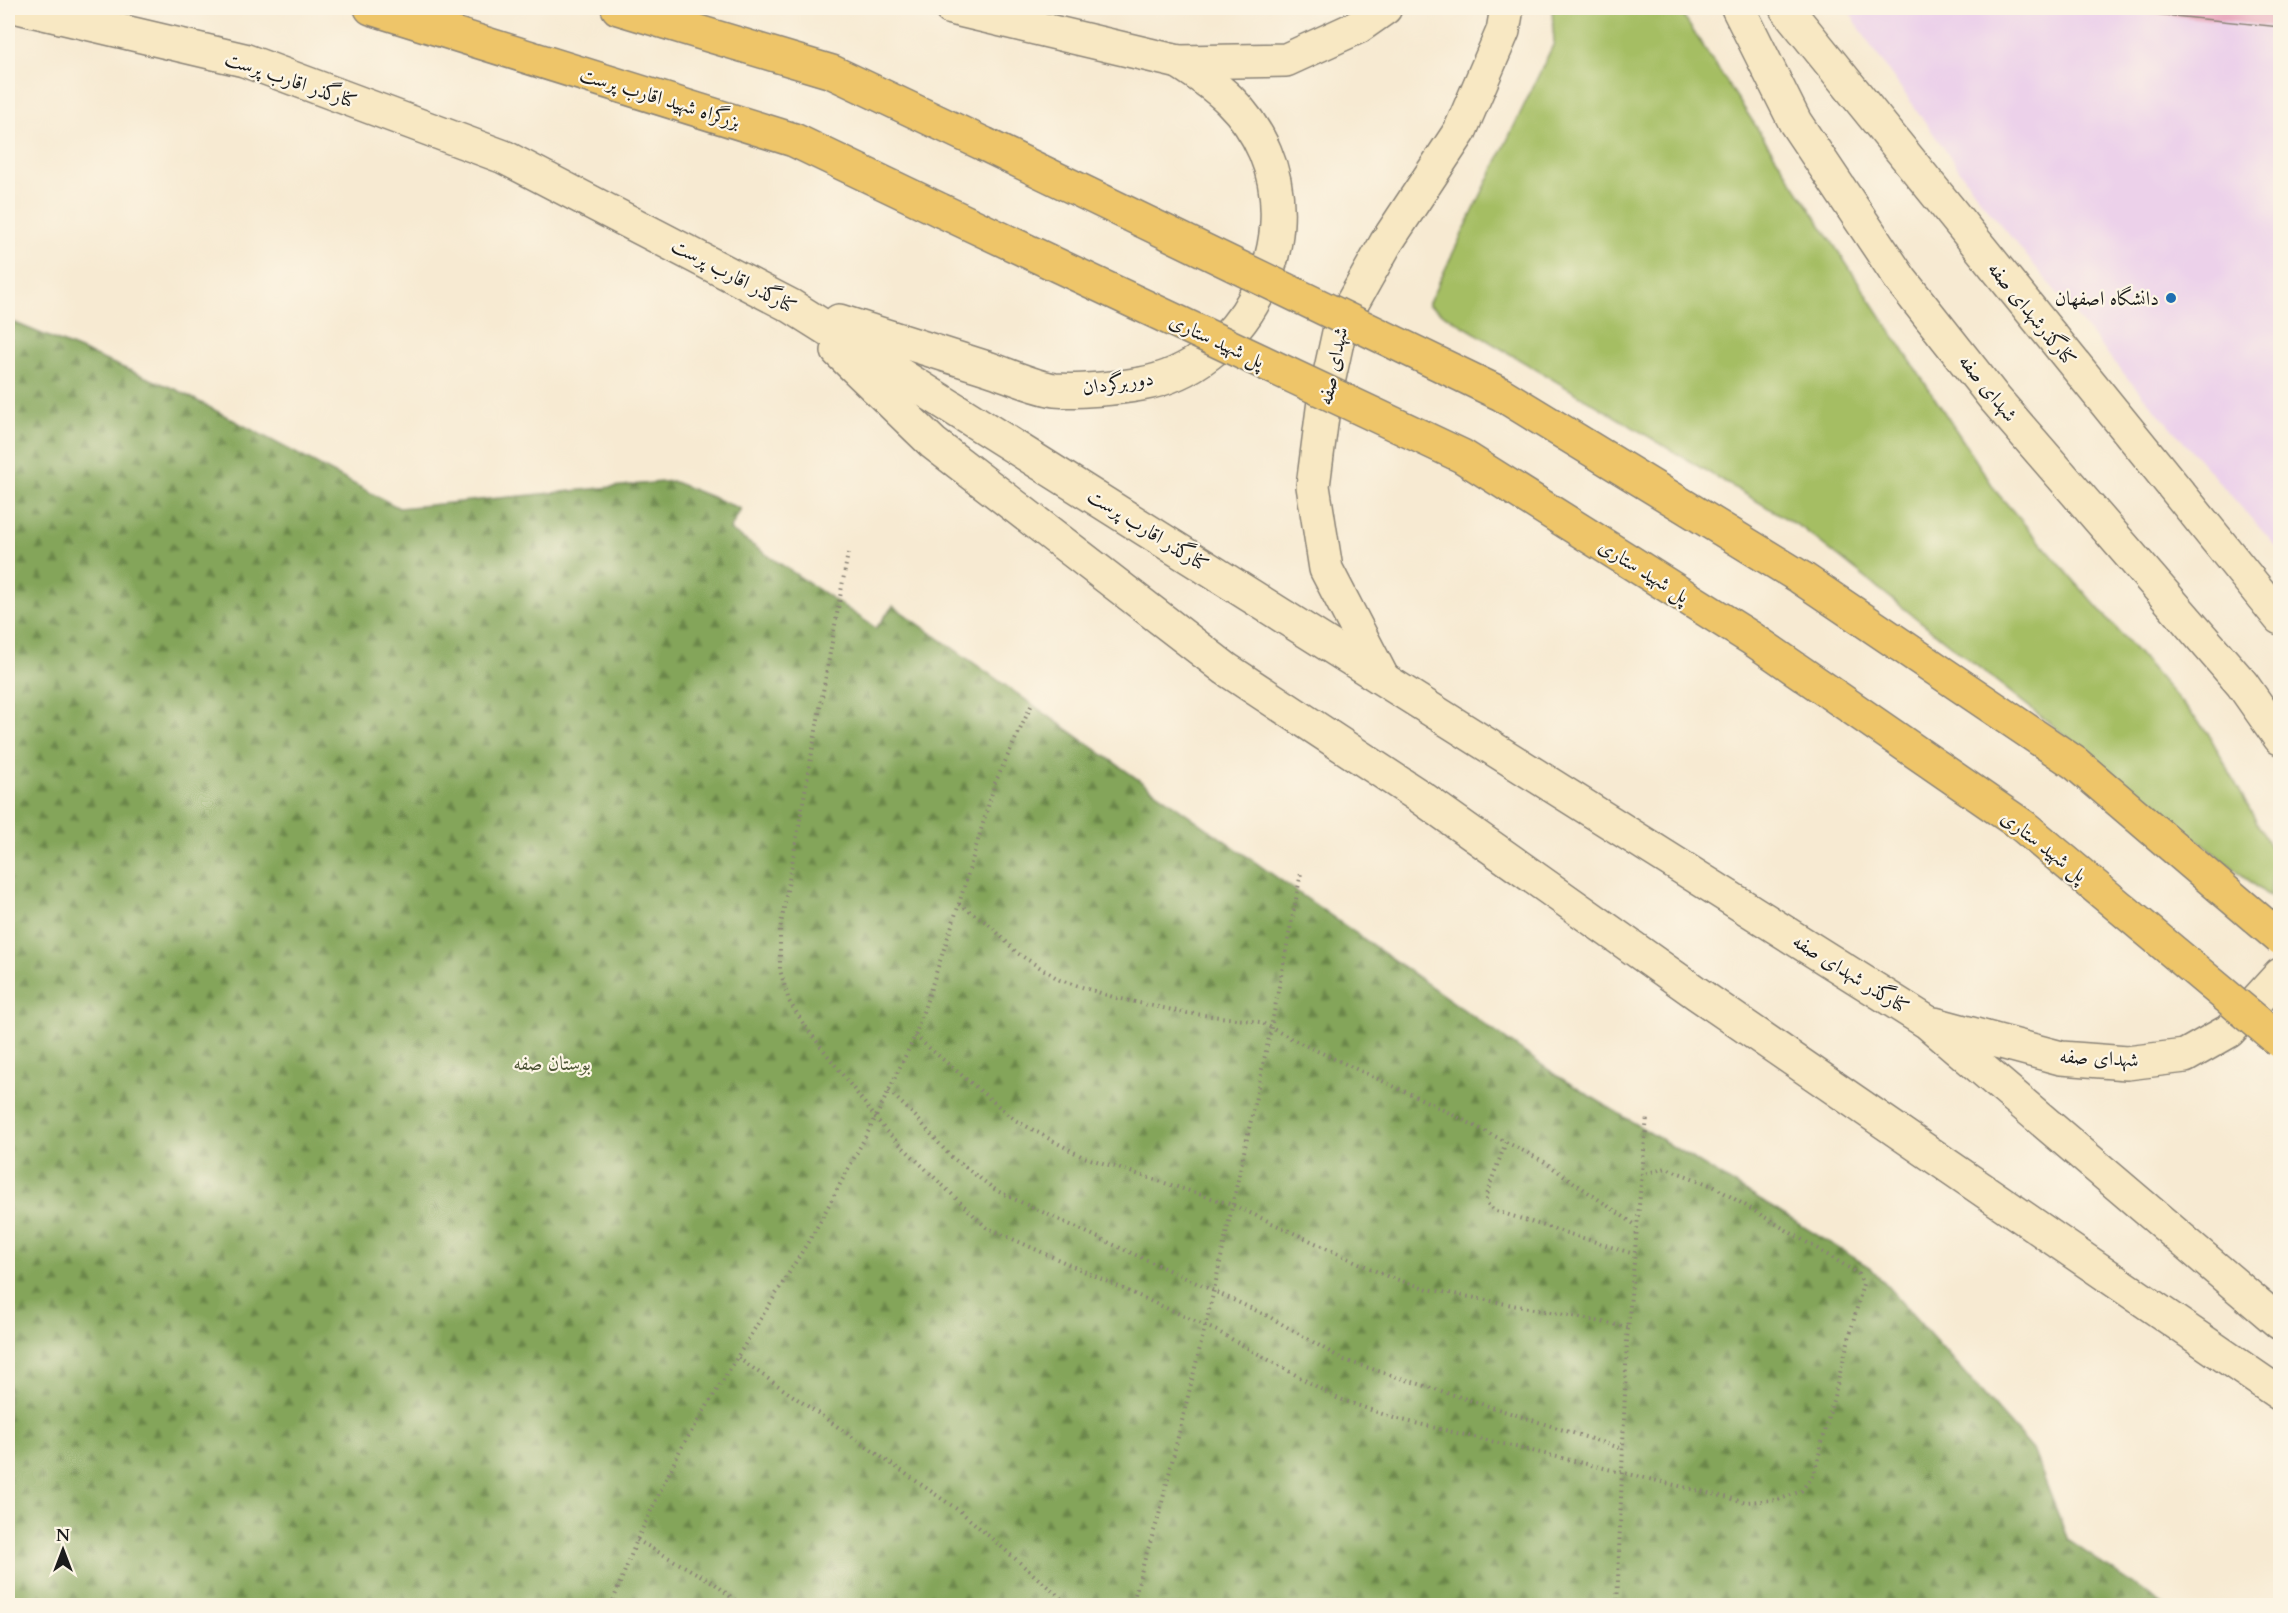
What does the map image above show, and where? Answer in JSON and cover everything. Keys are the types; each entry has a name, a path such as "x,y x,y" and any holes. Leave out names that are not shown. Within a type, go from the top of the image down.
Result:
{"highway":[{"name":"بزرگراه شهید اقارب پرست","path":"371,8 794,140 940,210"},
{"path":"618,8 832,72 1501,394 1780,564 2075,763 2280,939"},
{"name":"پل شهید ستاری","path":"940,210 1462,456 1751,638 2023,826 2280,1041"}],"main road":[{"name":"کنارگذر اقارب پرست","path":"22,8 244,60 504,157 791,306 1383,679"},
{"path":"951,8 1179,62 1286,60 1358,27 1385,8"},
{"name":"شهدای صفه","path":"1383,679 1326,569 1313,486 1324,401 1341,323 1386,243 1460,131 1503,31 1507,8"},
{"name":"شهدای صفه","path":"1738,8 1795,122 1901,280 1995,399 2242,684 2280,738"},
{"name":"کنارگذرشهدای صفه","path":"1786,8 2280,618"},
{"name":"دوربرگردان","path":"791,306 1054,390 1143,384 1182,370 1218,346 1247,314 1266,277 1276,235 1276,193 1265,152 1244,115 1215,84 1179,62"},
{"path":"791,306 933,443 1226,669 1422,798 1698,994 2280,1394"},
{"name":"کنارگذر شهدای صفه","path":"1383,679 1927,1022 2280,1323"},
{"name":"شهدای صفه","path":"1927,1022 2061,1058 2127,1063 2185,1056 2229,1031 2280,975"}],"path":[{"path":"848,553 780,930 780,970 789,1001 805,1026 886,1131 986,1227 1204,1326 1337,1398 1394,1418 1746,1502 1778,1500 1801,1491 1814,1474 1863,1284 1857,1274 1846,1266 1713,1186 1666,1168 1641,1175"},
{"path":"611,1605 680,1450 816,1229 876,1117 915,1036 959,904 995,783 1032,704"},
{"path":"1132,1605 1158,1520 1214,1290 1271,1028 1301,873"},
{"path":"959,904 990,925 1017,953 1060,980 1116,998 1187,1013 1260,1022 1543,1161 1636,1226"},
{"path":"915,1036 1015,1120 1081,1156 1233,1205 1389,1277 1428,1290 1628,1328"},
{"path":"889,1090 916,1116 950,1156 997,1191 1268,1316 1344,1360 1623,1449"},
{"path":"1617,1605 1628,1328 1647,1117"},
{"path":"1506,1142 1486,1195 1486,1202 1493,1210 1634,1254"},
{"path":"738,1358 961,1512 1070,1605"},
{"path":"638,1540 714,1583 742,1605"}],"shaded area":[{"name":"دانشگاه اصفهان","path":"1847,8 2280,8 2280,551 2129,380 1982,202 1871,46"}],"green space":[{"path":"1552,8 1678,8 1998,494 2208,733 2274,854 2270,897 1802,528 1428,305 1554,43"},
{"name":"بوستان صفه","path":"8,320 177,390 399,508 672,481 741,509 730,530 876,628 893,606 1559,1077 1871,1268 2033,1450 2068,1540 2163,1605 8,1605"}],"building":[{"path":"2137,8 2280,8 2280,27 2136,12"}],"place":[{"name":"دانشگاه اصفهان","path":"2171,298"}]}
